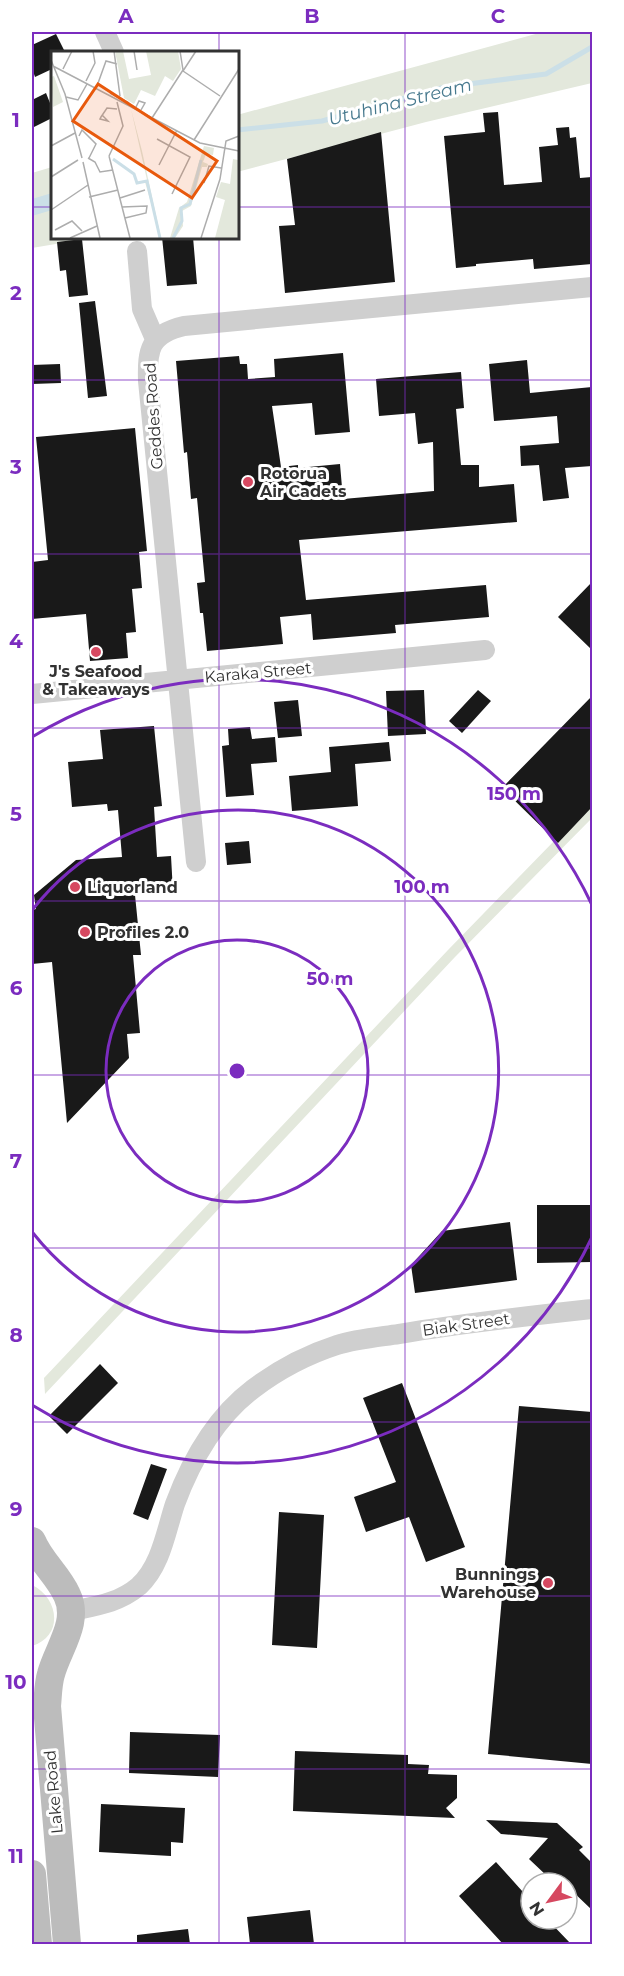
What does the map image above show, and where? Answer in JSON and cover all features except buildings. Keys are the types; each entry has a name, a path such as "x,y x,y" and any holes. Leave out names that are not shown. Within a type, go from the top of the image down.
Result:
{"main road":[{"path":"32,1541 67,1598"},
{"path":"32,1572 67,1598"},
{"name":"Lake Road","path":"67,1598 70,1626 50,1676 46,1706 67,1944"},
{"path":"32,1659 42,1656 64,1641"},
{"path":"32,1874 38,1944"}],"street":[{"path":"105,32 114,51"},
{"path":"136,251 141,309 155,339"},
{"name":"Geddes Road","path":"196,862 148,381 150,348 155,339 165,332 184,326 592,287"},
{"name":"Karaka Street","path":"32,694 485,650"},
{"name":"Biak Street","path":"67,1598 105,1605 139,1586 150,1574 157,1559 188,1473 212,1434 227,1413 252,1390 280,1371 304,1358 339,1344 412,1331 592,1309"}],"shaded area":[{"path":"543,32 592,32 592,83 426,122 238,172 238,115"},
{"path":"51,167 51,238 91,238 32,248 32,173"},
{"path":"51,193 51,210 32,216 32,199"},
{"path":"592,802 592,818 455,957 45,1394 44,1378 448,950"},
{"path":"32,1585 48,1599 54,1617 49,1634 32,1646"}],"waterway":[{"name":"Utuhina Stream","path":"238,130 322,121 445,87 546,74 592,47"}],"place":[{"name":"Rotorua Air Cadets","path":"248,482"},
{"name":"J's Seafood & Takeaways","path":"96,652"},
{"name":"Liquorland","path":"75,887"},
{"name":"Profiles 2.0","path":"85,932"},
{"name":"Bunnings Warehouse","path":"548,1583"}]}
